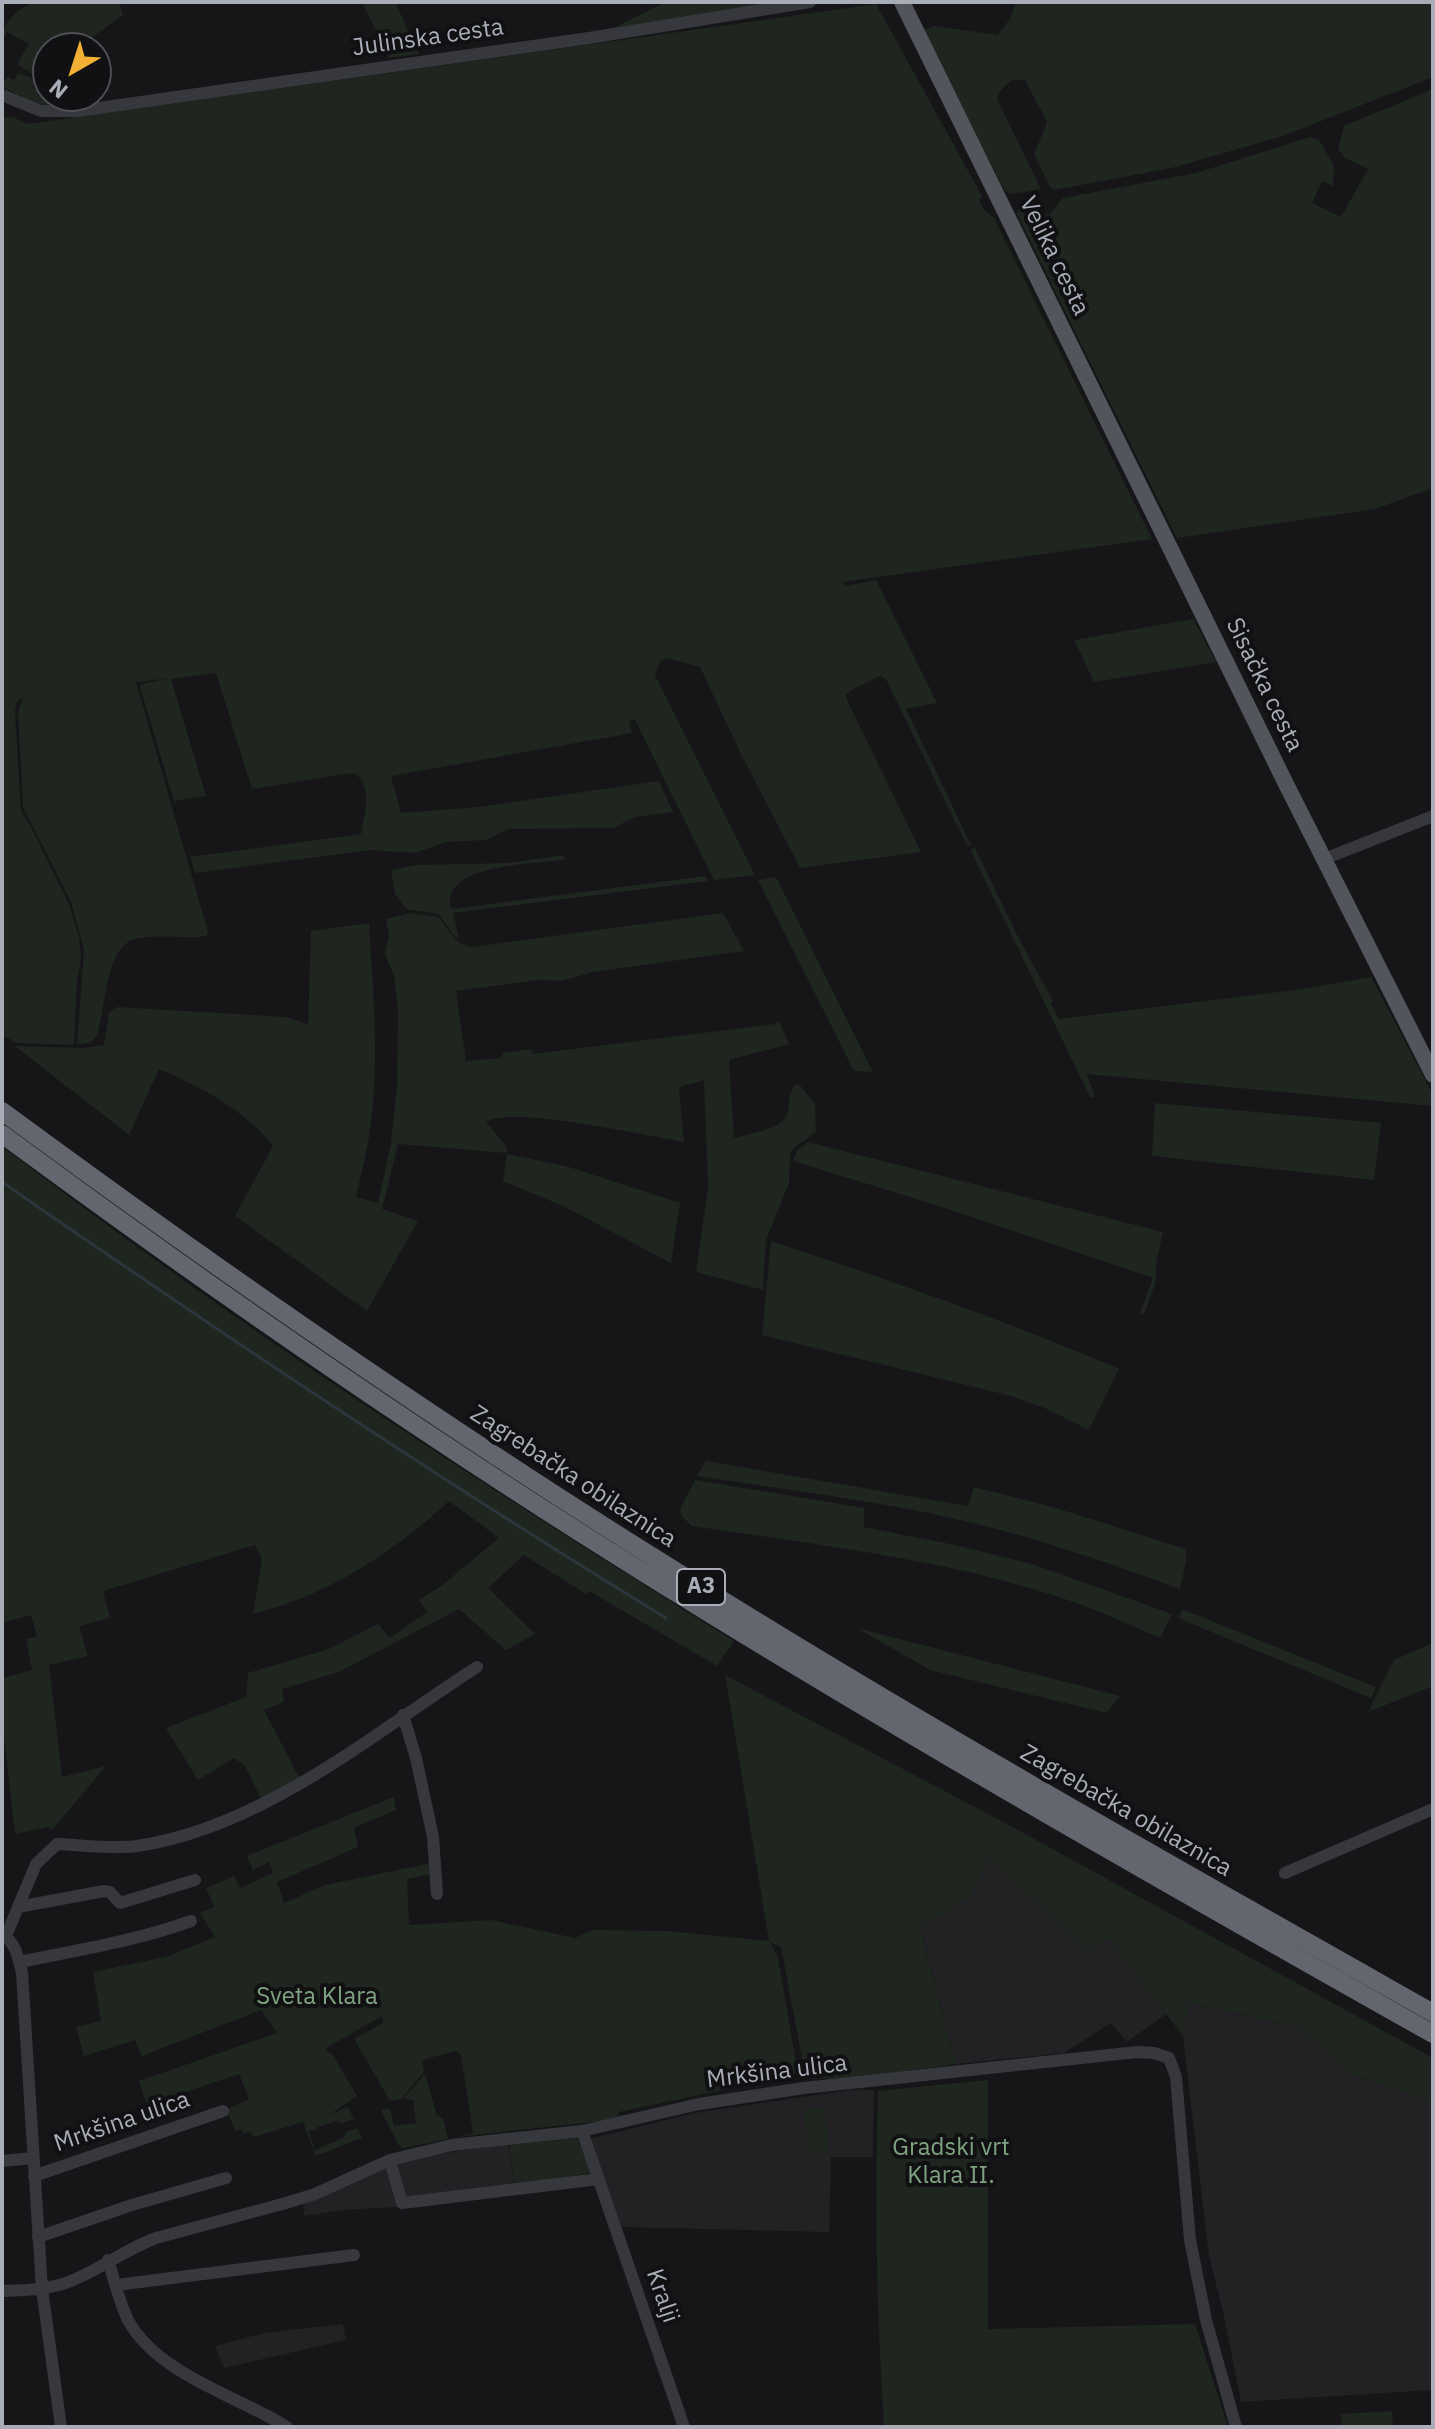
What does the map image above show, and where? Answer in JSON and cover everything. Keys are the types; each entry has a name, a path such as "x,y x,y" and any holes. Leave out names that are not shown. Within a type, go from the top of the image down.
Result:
{"highway":[{"name":"Zagrebačka obilaznica","path":"2,1111 287,1316 500,1459 669,1567 1046,1793 1433,2013"},
{"name":"Zagrebačka obilaznica","path":"2,1134 240,1306 492,1476 659,1582 1037,1809 1433,2034"}],"main road":[{"name":"Velika cesta","path":"902,2 1162,531"},
{"name":"Sisačka cesta","path":"1162,531 1433,1075"}],"street":[{"name":"Julinska cesta","path":"2,95 30,108 52,112 589,38 810,2"},
{"path":"1324,859 1433,816"},
{"name":"Mrkšina ulica","path":"42,2289 20,1962 17,1951 4,1935 36,1864 57,1844 136,1846 190,1833 245,1812 306,1782 477,1667"},
{"path":"403,1715 433,1837 437,1894"},
{"path":"1285,1873 1433,1809"},
{"path":"18,1907 104,1891 110,1892 120,1903 195,1880"},
{"path":"20,1962 164,1930 191,1921"},
{"name":"Mrkšina ulica","path":"2,2291 42,2289 70,2281 156,2238 315,2194 390,2160 464,2143 582,2131 699,2104 804,2088 1137,2052 1165,2056 1176,2077 1190,2240 1206,2320 1236,2427"},
{"name":"Mrkšina ulica","path":"34,2176 223,2111"},
{"name":"Kralji","path":"582,2131 684,2427"},
{"name":"Mrkšina ulica","path":"2,2161 33,2158"},
{"path":"390,2160 402,2203 599,2179"},
{"path":"38,2237 226,2178"},
{"path":"116,2285 354,2255"},
{"path":"108,2260 127,2318 141,2340 220,2394 278,2425"},
{"path":"42,2289 61,2427"}],"shaded area":[{"path":"990,1856 1088,1952 1108,1938 1166,2014 1127,2042 1111,2023 1064,2053 956,2064 920,1927 971,1896"},
{"path":"1188,2002 1299,2028 1353,2074 1433,2103 1433,2390 1241,2402 1209,2256 1183,2036"},
{"path":"850,2090 874,2090 873,2157 831,2157 829,2232 621,2227 589,2139 695,2113"},
{"path":"508,2143 514,2186 397,2207 304,2216 303,2204 405,2160"},
{"path":"343,2324 346,2340 224,2368 215,2346 264,2333"}],"green space":[{"path":"34,2 119,2 123,15 99,32 32,32 32,74 17,64 29,44 7,32 2,39 5,26 22,8"},
{"path":"362,2 395,2 419,54 389,58"},
{"path":"666,2 801,2 613,28"},
{"path":"1016,2 1433,2 1433,77 1283,136 1172,168 1054,190 1034,155 1047,122 1025,80 1012,80 1001,90 997,99 1041,189 1011,194 1005,191 922,30 935,26 998,35 1011,17"},
{"path":"876,4 982,196 979,200 984,210 994,218 1152,539 842,582 845,586 876,580 937,703 906,709 971,845 967,846 886,679 880,676 850,691 846,695 847,700 921,852 800,868 700,667 666,658 661,660 655,675 755,875 714,880 635,720 629,721 632,733 391,776 401,813 478,807 659,781 673,812 635,817 613,828 508,829 486,840 446,842 415,853 371,850 195,873 190,857 361,834 366,801 364,785 354,773 252,789 216,673 171,679 206,796 174,801 140,687 141,684 171,678 136,682 208,932 206,936 158,936 135,939 125,944 112,966 97,1036 91,1042 77,1045 84,950 71,902 23,807 18,712 23,697 17,702 15,712 21,812 69,904 79,937 81,958 74,1045 17,1043 2,1035 2,118 13,117 28,124"},
{"path":"18,73 32,78 32,101 2,87 8,77 14,80"},
{"path":"1433,89 1433,488 1375,509 1177,538 1017,214 1018,209 1028,203 1035,216 1050,214 1063,198 1196,173 1310,137 1319,140 1334,165 1333,186 1322,181 1312,203 1341,217 1368,169 1345,158 1338,149 1344,126"},
{"path":"1193,619 1216,662 1094,682 1074,640"},
{"path":"975,848 1053,1001 1051,1003 1059,1019 1295,990 1371,977 1433,1095 1433,1106 1087,1074 1095,1097 1090,1097 970,849"},
{"path":"564,855 565,860 513,865 475,874 460,882 452,894 451,909 706,876 708,881 453,913 459,939 439,914 406,909 395,894 391,870 417,865 509,863"},
{"path":"776,877 873,1072 854,1071 758,880"},
{"path":"410,913 438,917 460,943 472,947 723,913 744,951 593,972 562,981 538,980 456,991 466,1061 501,1058 503,1053 531,1049 533,1054 775,1024 779,1021 789,1044 729,1060 734,1138 771,1128 784,1120 795,1085 799,1084 815,1104 816,1132 790,1154 789,1183 766,1240 763,1290 696,1272 708,1187 704,1080 679,1087 684,1142 581,1123 523,1117 486,1122 506,1146 507,1153 398,1144 382,1209 418,1221 367,1311 235,1216 273,1146 236,1111 190,1083 159,1069 129,1135 15,1046 85,1048 104,1045 109,1012 117,1007 286,1017 308,1024 311,931 369,923 375,1079 369,1138 356,1197 378,1203 391,1143 397,1087 398,1009 394,976 385,954 389,935 386,919"},
{"path":"1155,1103 1381,1123 1374,1180 1152,1156"},
{"path":"808,1142 1163,1232 1155,1284 1144,1315 1140,1313 1153,1278 793,1161 797,1150"},
{"path":"2,1146 90,1213 270,1341 547,1524 734,1641 717,1666 589,1591 586,1594 524,1555 488,1588 535,1634 506,1650 459,1609 339,1672 282,1689 284,1702 264,1710 301,1781 262,1801 245,1766 234,1758 198,1780 166,1728 246,1697 248,1673 329,1649 378,1624 390,1638 427,1612 419,1600 441,1586 499,1538 449,1501 406,1538 358,1570 307,1596 253,1614 262,1558 255,1545 103,1591 110,1618 79,1626 88,1656 49,1665 62,1777 106,1766 52,1830 48,1827 15,1834 2,1718 2,1678 32,1670 26,1639 37,1636 31,1615 2,1623"},
{"path":"507,1153 569,1167 680,1203 671,1263 565,1207 503,1181"},
{"path":"771,1241 946,1301 1119,1369 1089,1430 1047,1409 1011,1396 762,1335"},
{"path":"706,1461 968,1506 974,1487 1056,1508 1186,1549 1180,1589 1019,1535 964,1521 864,1501 697,1476"},
{"path":"695,1480 864,1508 864,1527 1032,1564 1172,1614 1160,1638 1098,1611 1000,1580 898,1558 692,1526 682,1517 680,1509"},
{"path":"1182,1609 1376,1687 1371,1698 1178,1618"},
{"path":"857,1628 1120,1696 1106,1713 930,1670"},
{"path":"1433,1643 1433,1686 1368,1712 1394,1660"},
{"name":"Sveta Klara","path":"725,1675 1007,1824 1433,2058 1433,2103 1353,2074 1299,2028 1189,2002 1183,2036 1108,1938 1088,1952 990,1857 971,1896 920,1928 956,2064 854,2078 806,2079 781,1947 770,1942 778,1958 798,2074 619,2112 618,2117 601,2121 456,2137 473,2133 461,2055 456,2051 422,2060 424,2072 401,2099 390,2101 354,2039 383,2023 382,2016 326,2048 357,2096 329,2115 348,2107 354,2119 342,2123 336,2121 318,2127 314,2132 309,2131 315,2150 357,2128 362,2138 316,2156 303,2122 254,2137 250,2131 243,2134 241,2129 236,2131 226,2110 249,2099 239,2074 147,2105 139,2081 277,2033 261,2010 142,2056 135,2040 84,2056 76,2027 101,2021 93,1972 169,1956 215,1937 200,1913 214,1907 206,1888 234,1876 240,1888 273,1873 269,1862 253,1870 247,1856 394,1797 396,1810 354,1828 358,1847 277,1882 284,1903 325,1885 432,1863 433,1874 407,1879 409,1925 491,1920 575,1938 592,1930 667,1931 769,1941"},
{"path":"425,2074 437,2116 443,2118 448,2139 403,2148 381,2110 390,2108 394,2126 416,2123 413,2100 403,2099"},
{"name":"Gradski vrt Klara II.","path":"988,2080 988,2329 1195,2324 1228,2427 884,2427 877,2259 878,2091"},
{"path":"825,2108 829,2152 808,2154 804,2110"},
{"path":"577,2138 591,2171 589,2173 514,2186 509,2145"},
{"path":"1392,2411 1393,2427 1342,2427 1341,2414"}],"waterway":[{"path":"2,1182 331,1405 666,1618"}]}
